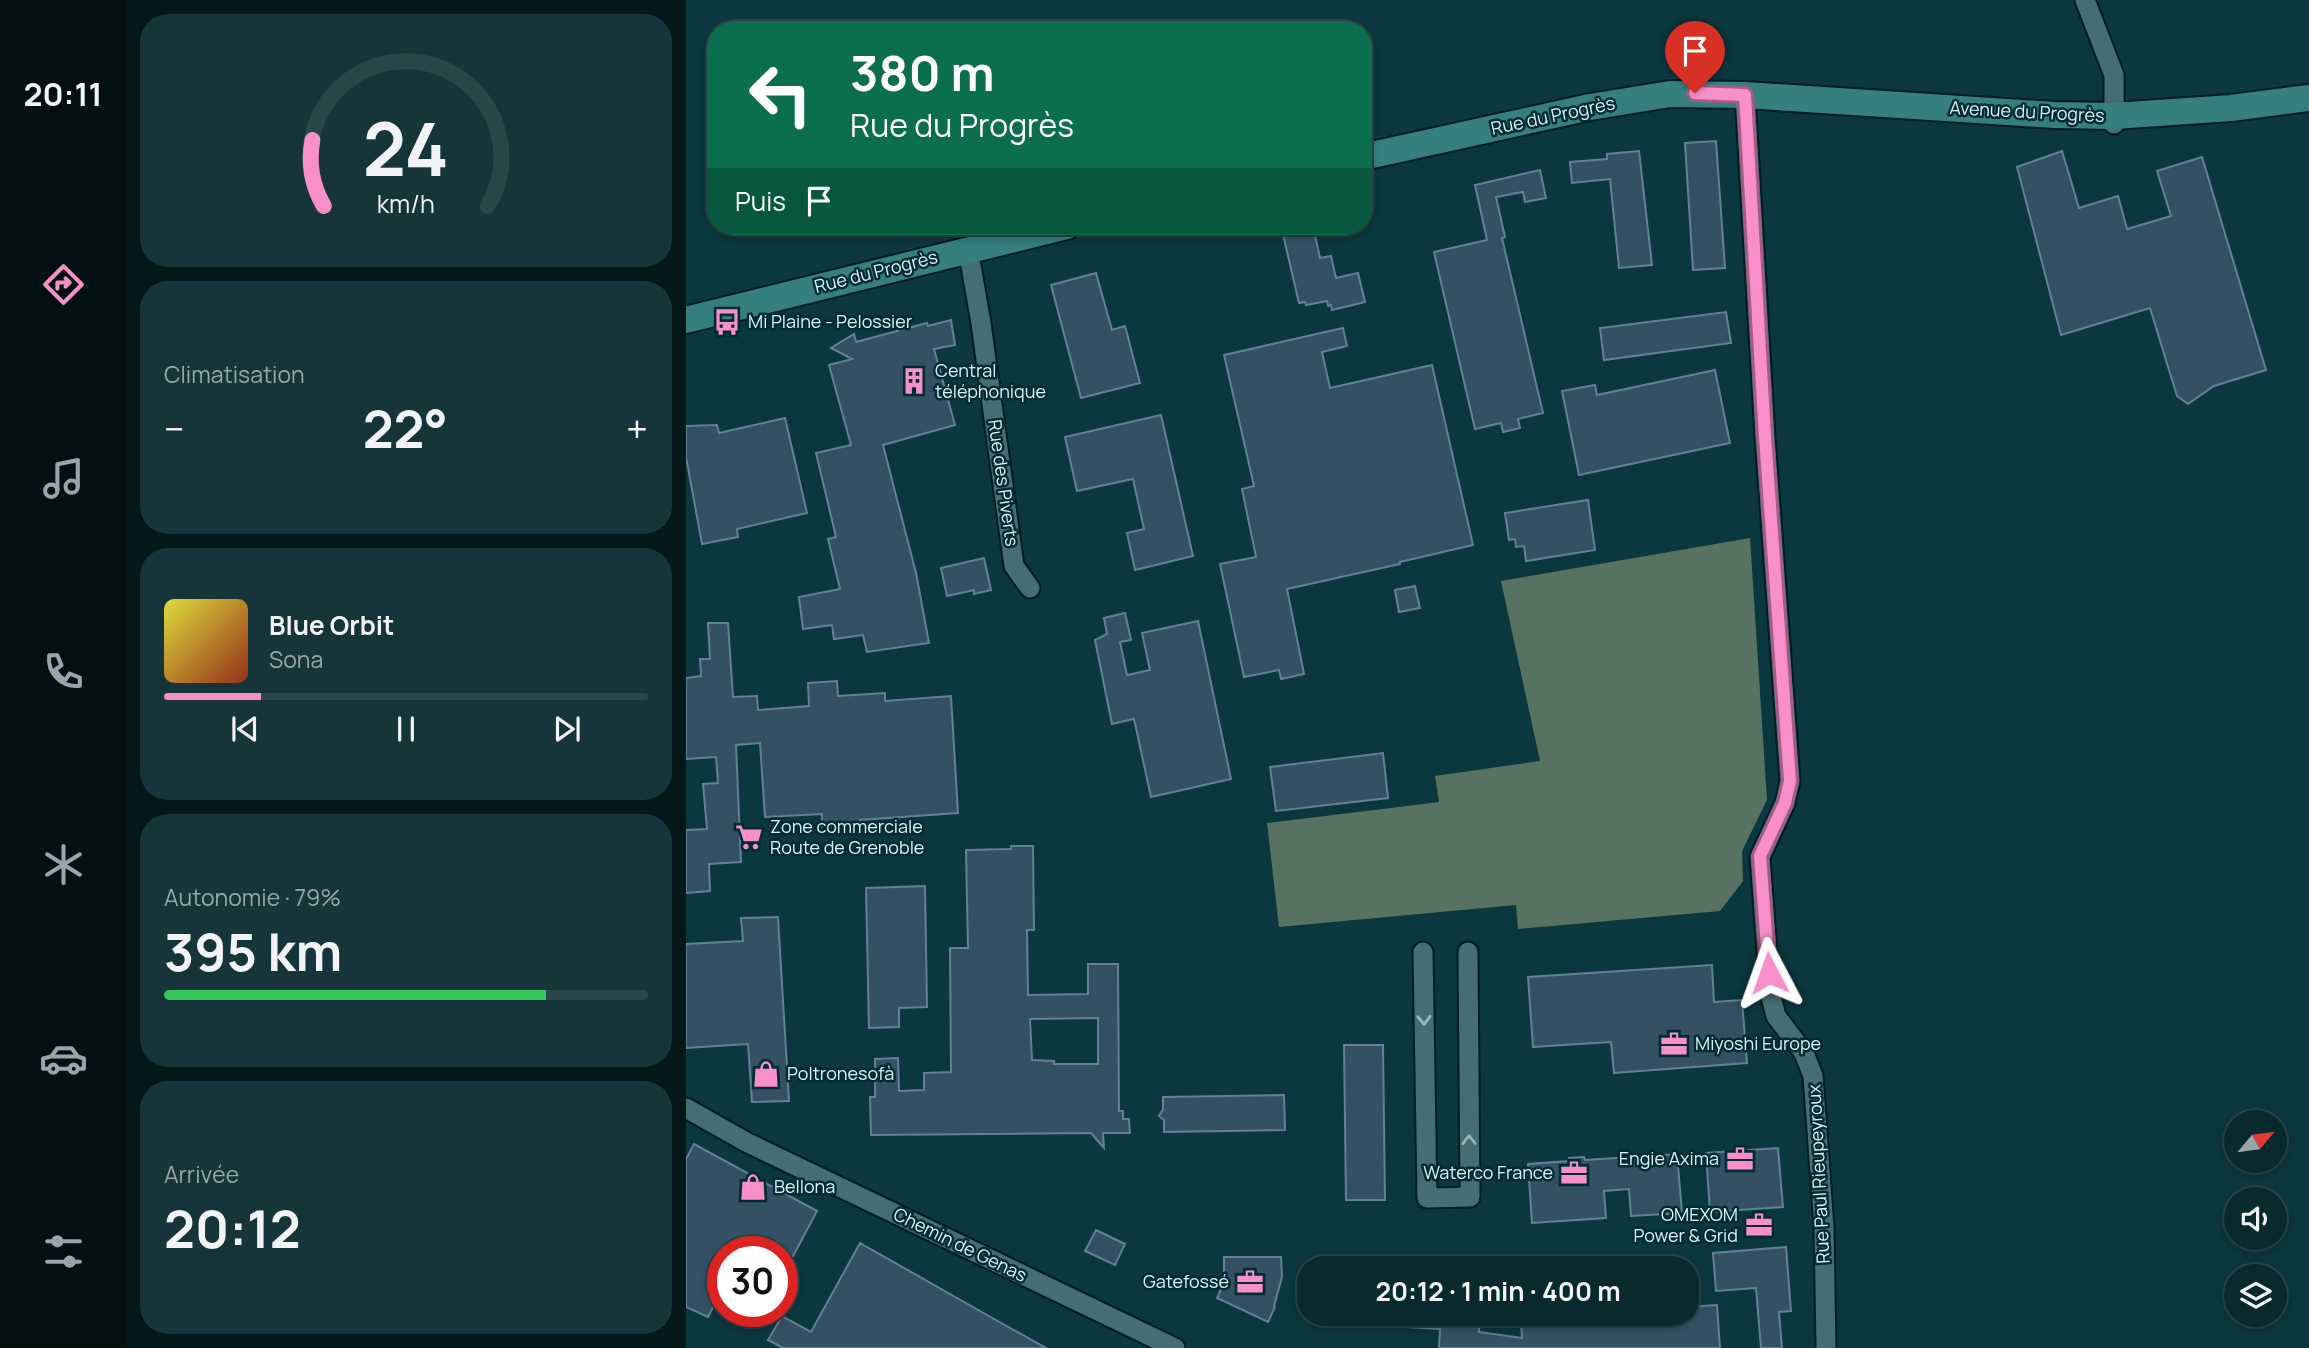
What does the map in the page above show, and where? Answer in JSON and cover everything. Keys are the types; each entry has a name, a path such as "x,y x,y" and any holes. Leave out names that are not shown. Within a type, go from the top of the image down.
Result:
{"street":[{"path":"2085,0 2114,75 2114,120"},
{"name":"Rue du Progrès","path":"1372,155 1590,107 1670,94 1745,95"},
{"name":"Avenue du Progrès","path":"1745,95 2114,120 2309,98"},
{"name":"Rue Paul Rieupeyroux","path":"1745,95 1766,451 1790,781 1785,803 1760,856 1770,993 1776,1016 1804,1053 1813,1076 1824,1228 1826,1348"},
{"name":"Rue du Progrès","path":"686,320 1028,235"},
{"name":"Rue des Piverts","path":"968,249 981,323 1014,566 1030,588"},
{"path":"1423,952 1427,1198 1470,1197 1468,952"},
{"name":"Chemin de Genas","path":"686,1108 746,1142 1175,1348"},
{"name":"Chemin de Genas","path":"686,1120 746,1142"}],"green space":[{"path":"1750,538 1767,800 1742,851 1743,881 1720,911 1518,929 1516,905 1279,927 1267,823 1439,802 1435,776 1540,761 1501,581"}],"building":[{"path":"1716,141 1725,268 1693,270 1685,143"},
{"path":"1639,151 1652,265 1619,268 1610,179 1572,183 1570,162 1607,159 1607,154"},
{"path":"2062,151 2079,208 2118,196 2127,229 2171,216 2157,171 2202,157 2266,370 2214,386 2188,404 2177,396 2150,308 2061,335 2017,167"},
{"path":"1540,170 1546,198 1525,202 1523,192 1496,197 1505,237 1502,238 1543,413 1518,419 1520,428 1503,432 1501,423 1475,429 1434,252 1487,240 1475,185"},
{"path":"1283,235 1315,235 1320,258 1331,256 1336,278 1358,273 1365,302 1332,310 1327,301 1306,305 1305,302 1299,303"},
{"path":"1096,273 1112,330 1125,326 1140,383 1081,398 1051,285"},
{"path":"1726,312 1731,343 1604,360 1600,328"},
{"path":"951,320 955,345 934,349 955,425 883,445 916,573 929,643 867,652 863,635 834,639 832,625 803,629 799,597 840,589 828,539 836,537 816,453 851,445 829,365 852,359 831,348 854,334 856,342 927,323 928,326"},
{"path":"1343,328 1347,346 1322,352 1330,388 1432,365 1473,545 1287,589 1304,674 1281,679 1279,670 1244,677 1220,564 1256,557 1242,489 1254,486 1224,355"},
{"path":"1715,370 1730,443 1579,475 1562,391 1595,385 1597,395"},
{"path":"1161,415 1193,556 1135,570 1127,533 1144,529 1133,479 1077,491 1065,437"},
{"path":"785,418 807,513 737,529 738,537 702,544 686,457 686,426 717,425 719,433"},
{"path":"1588,500 1595,550 1526,561 1524,546 1516,547 1515,539 1509,540 1505,513"},
{"path":"984,558 991,590 974,594 974,590 947,596 941,568"},
{"path":"1415,586 1420,608 1399,612 1395,590"},
{"path":"1125,613 1131,640 1120,642 1127,675 1150,670 1142,633 1198,621 1231,779 1151,797 1134,719 1112,724 1095,640 1107,634 1104,618"},
{"path":"708,623 728,623 733,697 757,696 758,710 809,706 808,683 837,681 838,696 885,693 885,701 951,696 958,813 860,820 860,825 822,827 822,814 765,817 760,743 736,745 741,862 709,864 710,891 686,893 686,830 707,829 703,784 718,783 716,757 686,759 686,678 701,676 700,659 710,659"},
{"path":"1383,753 1388,798 1276,811 1270,767"},
{"path":"1011,846 1033,846 1034,930 1027,930 1028,995 1088,994 1088,964 1118,964 1119,1111 1123,1111 1123,1119 1129,1119 1130,1133 1103,1133 1104,1148 1091,1133 871,1135 870,1097 875,1097 875,1059 898,1058 899,1091 924,1090 924,1073 951,1072 950,948 968,948 966,850 1011,849","holes":["1098,1018 1098,1064 1054,1064 1054,1061 1032,1060 1030,1019"]},
{"path":"925,886 927,1007 899,1008 899,1027 869,1028 866,888"},
{"path":"778,917 789,1101 752,1102 748,1044 686,1048 686,944 743,941 741,918"},
{"path":"1712,965 1714,1002 1742,1000 1747,1063 1614,1073 1611,1042 1533,1047 1528,977"},
{"path":"1344,1045 1383,1045 1385,1200 1346,1200"},
{"path":"1284,1095 1285,1130 1164,1132 1164,1120 1159,1116 1163,1109 1163,1097"},
{"path":"694,1144 817,1211 798,1247 798,1236 707,1236 707,1317 686,1307 686,1159"},
{"path":"1778,1148 1783,1207 1710,1212 1706,1153"},
{"path":"1677,1154 1682,1213 1631,1216 1629,1189 1604,1191 1606,1218 1532,1223 1528,1164 1570,1161 1569,1158 1584,1157 1585,1160"},
{"path":"1096,1230 1125,1244 1115,1265 1085,1251"},
{"path":"860,1243 1046,1348 783,1348 768,1340 776,1327 798,1327 798,1325 811,1332"},
{"path":"1786,1247 1791,1311 1779,1312 1782,1348 1761,1348 1756,1288 1716,1291 1713,1253"},
{"path":"1224,1257 1281,1257 1282,1277 1275,1307 1268,1322 1217,1298 1224,1282"},
{"path":"1717,1305 1720,1348 1439,1348 1440,1329 1391,1326 1479,1326 1479,1332 1522,1338 1521,1326 1699,1326 1699,1306"}],"place":[{"name":"Mi Plaine - Pelossier","path":"727,322"},
{"name":"Central téléphonique","path":"914,381"},
{"name":"Zone commerciale Route de Grenoble","path":"749,837"},
{"name":"Miyoshi Europe","path":"1674,1044"},
{"name":"Poltronesofà","path":"766,1074"},
{"name":"Engie Axima","path":"1740,1159"},
{"name":"Waterco France","path":"1574,1173"},
{"name":"Bellona","path":"753,1187"},
{"name":"OMEXOM Power & Grid","path":"1759,1225"},
{"name":"Gatefossé","path":"1250,1282"}],"route":[{"path":"1695,93 1745,95 1765,437 1790,781 1785,803 1760,856 1769,973"}]}
